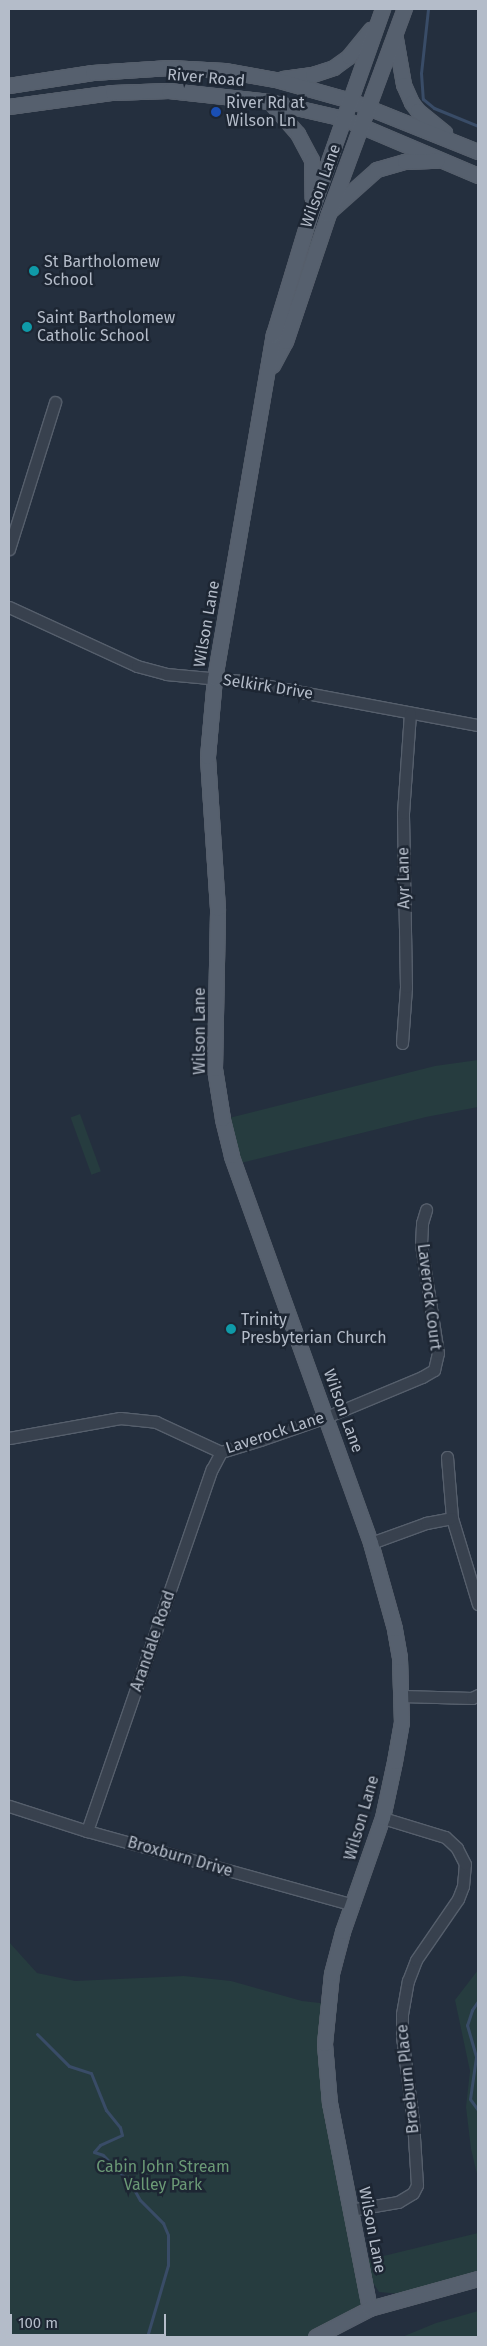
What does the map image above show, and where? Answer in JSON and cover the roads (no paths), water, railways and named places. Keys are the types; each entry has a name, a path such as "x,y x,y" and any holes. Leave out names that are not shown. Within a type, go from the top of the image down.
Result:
{"main road":[{"name":"Wilson Lane","path":"370,2309 330,2104 325,2044 332,1974 343,1932 382,1818 396,1762 402,1723 400,1658 395,1629 371,1543 232,1156 215,1069 218,909 208,757 215,679 269,374 274,335 314,207 383,9"},
{"name":"Wilson Lane","path":"269,374 286,342 329,214 396,38 405,9"},
{"path":"276,80 313,75 334,68 349,57 378,22"},
{"path":"396,38 404,85 412,103 433,124 463,146"},
{"name":"River Road","path":"9,86 93,73 170,68 225,71 276,80 351,101 478,152"},
{"name":"River Road","path":"9,106 113,93 169,91 270,102 344,119 478,176"},
{"path":"270,102 298,134 312,160 314,207"},
{"path":"329,214 377,170 405,162 444,161"},
{"path":"316,2337 370,2309 478,2279"}],"street":[{"path":"9,549 55,402"},
{"name":"Selkirk Drive","path":"9,607 138,666 166,674 242,681 478,725"},
{"name":"Ayr Lane","path":"402,1043 406,987 403,813 410,713"},
{"name":"Laverock Court","path":"422,1377 434,1370 438,1353 421,1244 422,1223 426,1210"},
{"name":"Laverock Lane","path":"9,1438 120,1418 156,1422 221,1452 326,1416 422,1377"},
{"name":"Arandale Road","path":"87,1831 212,1469 221,1452"},
{"path":"447,1458 452,1518 478,1604"},
{"path":"371,1543 426,1523 452,1518"},
{"path":"402,1696 472,1698 478,1695"},
{"name":"Broxburn Drive","path":"9,1806 87,1831 352,1905"},
{"name":"Braeburn Place","path":"350,2210 398,2202 413,2193 417,2186 413,2121 402,2036 402,2014 408,1981 416,1960 458,1899 463,1886 465,1864 457,1848 445,1837 382,1818"}],"waterway":[{"path":"428,9 421,73 423,99 434,108 478,126"},
{"path":"478,2001 472,2010 467,2025 476,2057 470,2099 478,2110"},
{"path":"37,2034 69,2066 91,2073 106,2110 120,2127 122,2135 100,2145 94,2152 103,2155 131,2184 140,2200 163,2223 168,2235 168,2265 147,2337"}],"place":[{"name":"River Rd at Wilson Ln","path":"216,112"},
{"name":"St Bartholomew School","path":"34,271"},
{"name":"Saint Bartholomew Catholic School","path":"27,327"},
{"name":"Trinity Presbyterian Church","path":"231,1329"}],"park label":[{"name":"Cabin John Stream Valley Park","path":"163,2176"}]}
